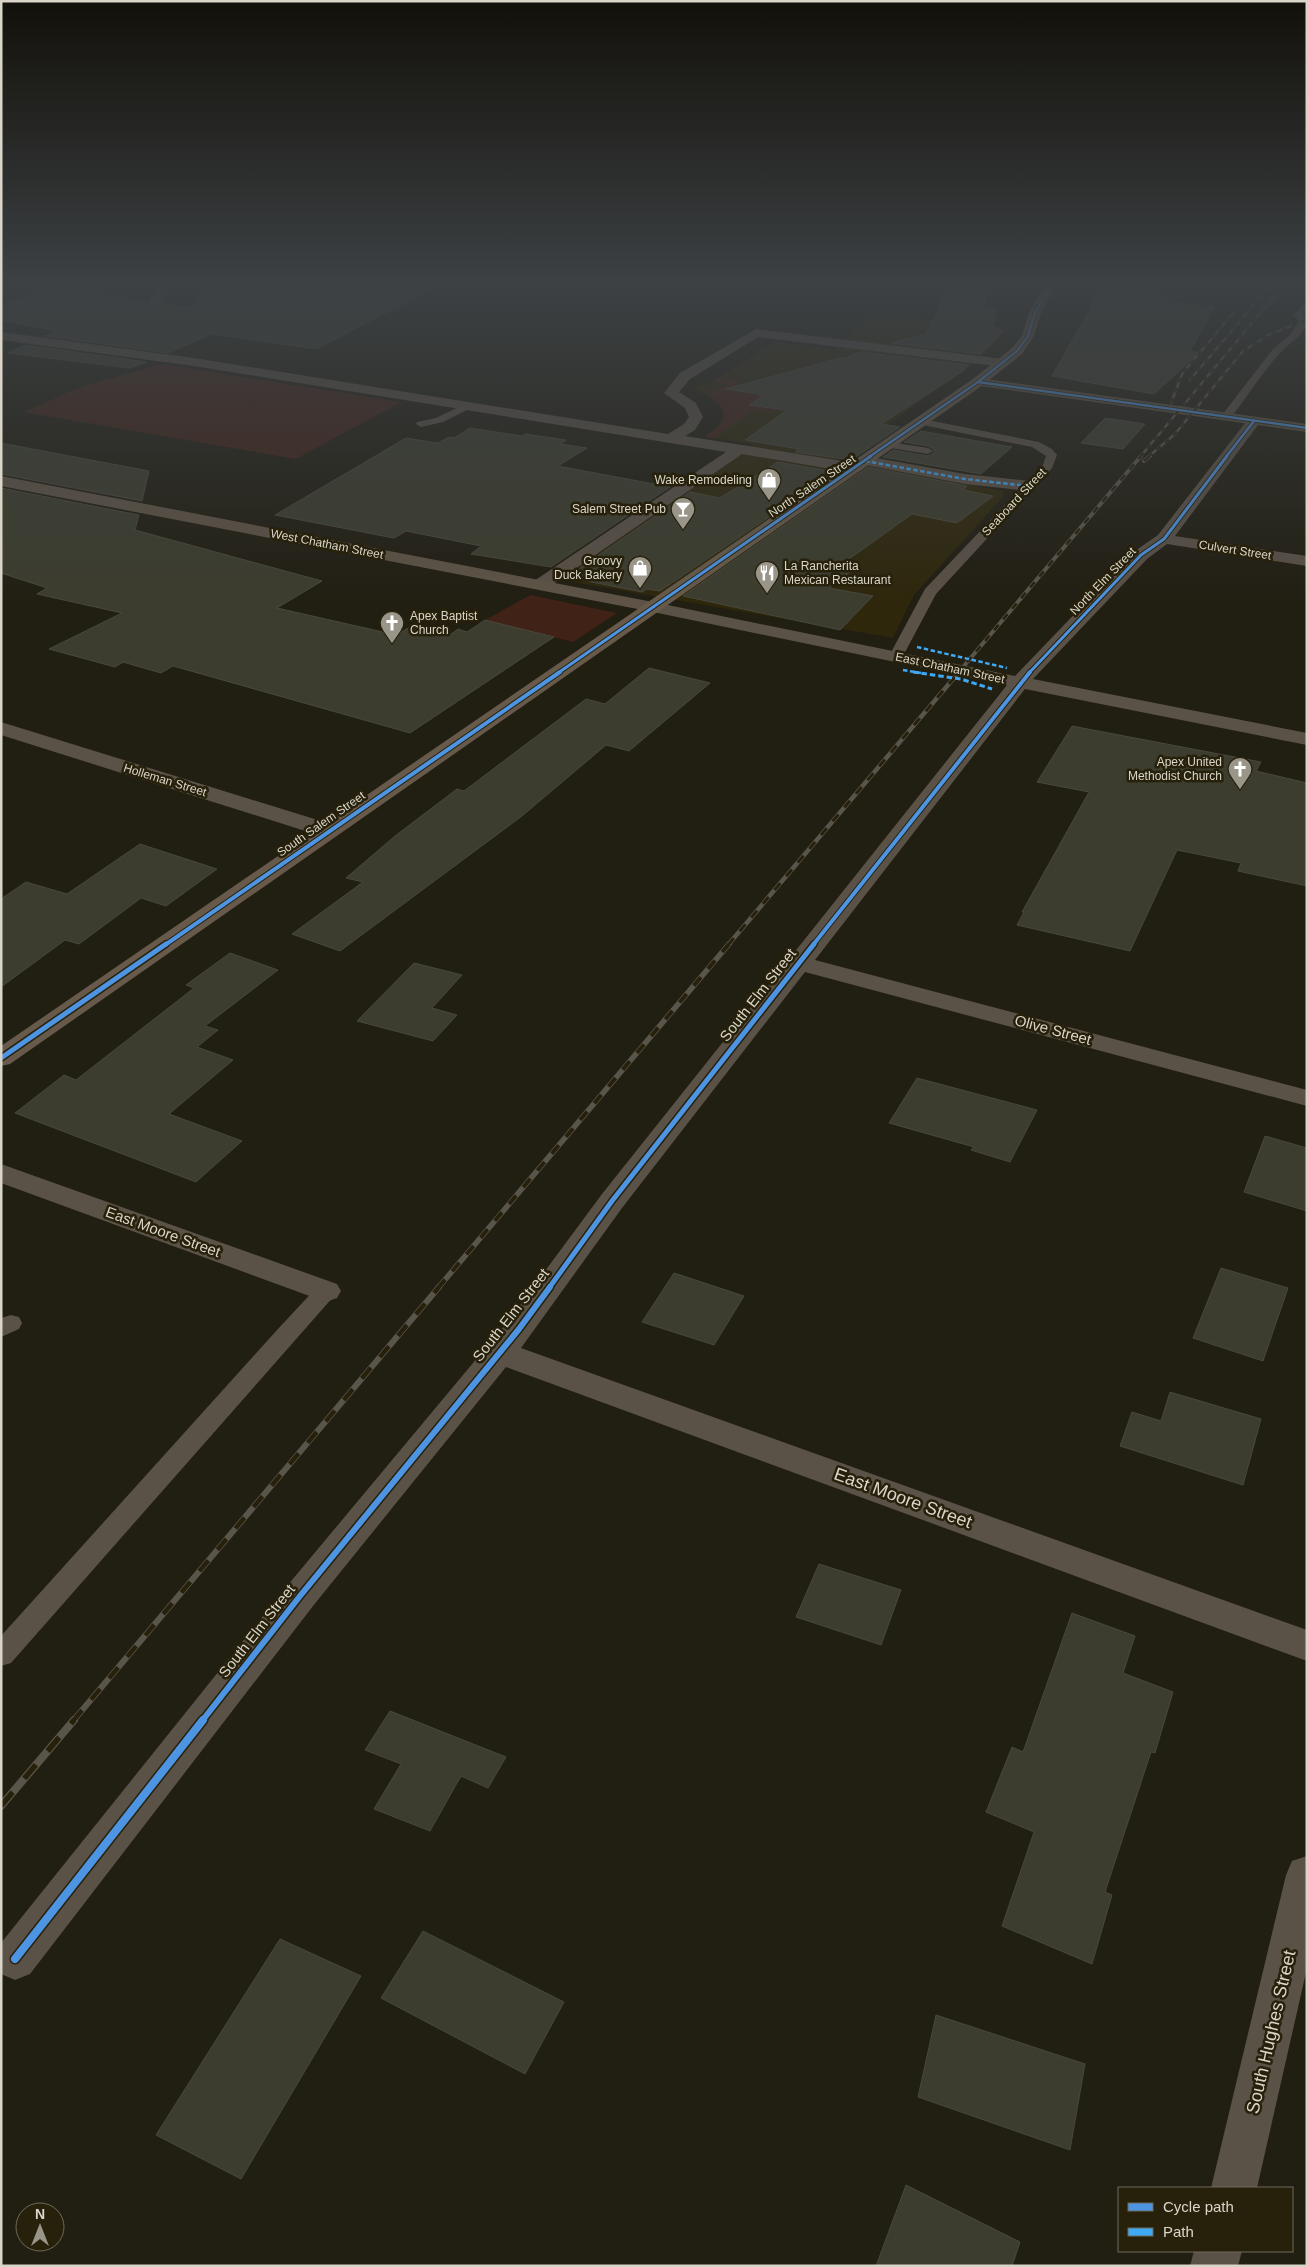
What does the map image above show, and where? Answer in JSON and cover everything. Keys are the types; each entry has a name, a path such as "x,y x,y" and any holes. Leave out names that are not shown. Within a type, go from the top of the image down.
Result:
{"main road":[{"name":"North Salem Street","path":"653,607 964,392"},
{"name":"South Salem Street","path":"1,1058 653,607"}],"street":[{"path":"379,392 739,450 1029,486"},
{"path":"671,438 690,427 696,417 691,406 672,392"},
{"path":"1047,392 1307,428"},
{"name":"North Elm Street","path":"1020,682 1140,555 1164,539 1254,422"},
{"path":"540,585 739,450"},
{"name":"West Chatham Street","path":"1,481 653,607"},
{"name":"Culvert Street","path":"1164,539 1307,561"},
{"name":"East Chatham Street","path":"653,607 1307,739"},
{"name":"South Elm Street","path":"16,1959 300,1596 519,1329 612,1201 1020,682"},
{"name":"Holleman Street","path":"1,728 329,831"},
{"path":"1,747 22,735"},
{"name":"Olive Street","path":"798,963 1307,1098"},
{"name":"East Moore Street","path":"1,1173 326,1291"},
{"name":"East Moore Street","path":"499,1352 1307,1646"},
{"name":"South Hughes Street","path":"1234,2187 1307,1875"},
{"path":"1214,2266 1218,2252"}],"lane":[{"path":"1226,417 1245,392"},
{"path":"421,424 439,420 467,406"},
{"name":"Seaboard Street","path":"896,656 930,592 1029,486 1052,456 1041,446 922,422"},
{"path":"889,445 928,451"},
{"path":"1,1655 118,1525 232,1393 326,1291"}],"shaded area":[{"path":"70,392 337,392 401,402 296,459 24,412"},
{"path":"700,392 934,392 837,460 1003,491 1003,497 914,595 893,638 562,580 564,573 723,467 753,444 705,437 721,424 724,414 717,400"},
{"path":"713,392 756,392 753,394 784,398 779,402 758,399 750,405 786,410 751,411 714,438 705,436 722,421 723,411 715,400 707,395"},
{"path":"530,595 617,613 573,642 485,620"}],"building":[{"path":"744,392 931,392 881,424 900,427 851,460 795,452 799,449 745,440 787,410 749,405 764,395"},
{"path":"1141,392 1156,392 1154,394"},
{"path":"1105,418 1145,424 1123,449 1081,443"},
{"path":"470,428 566,440 561,444 587,448 558,466 670,487 551,567 471,554 481,546 406,531 394,538 275,515 406,438 438,443 449,437 454,438"},
{"path":"921,431 1012,447 981,474 883,457 893,450 928,456 934,453 934,449 928,446 904,442"},
{"path":"1,443 149,471 142,501 1,474"},
{"path":"778,462 835,472 660,591 647,589 642,592 567,577 690,492 720,498"},
{"path":"868,467 967,486 963,490 993,496 957,523 912,514 835,569 850,572 829,588 873,596 840,630 683,596"},
{"name":"Apex Baptist Church","path":"1,488 139,515 135,530 322,581 277,608 396,635 410,627 447,637 458,629 467,632 485,620 554,637 410,733 173,666 161,673 123,662 115,667 49,649 122,613 37,594 47,588 1,573"},
{"path":"649,668 710,683 629,751 606,745 522,816 340,951 292,934 363,882 346,878 395,836 457,789 464,791 586,699 605,704"},
{"path":"1072,726 1261,762 1256,771 1307,783 1307,886 1238,871 1241,863 1177,850 1130,951 1017,925 1024,912 1022,912 1089,792 1037,782"},
{"path":"140,844 217,869 166,906 141,898 79,944 65,940 1,987 1,899 26,882 67,894"},
{"path":"230,953 278,970 205,1026 218,1030 197,1047 233,1060 169,1114 242,1141 196,1182 15,1113 64,1075 76,1080 194,988 186,985"},
{"path":"414,963 462,975 432,1008 457,1015 433,1041 357,1021"},
{"path":"917,1078 1037,1110 1010,1162 971,1150 974,1147 889,1123"},
{"path":"1265,1136 1307,1148 1307,1211 1244,1192"},
{"path":"1221,1268 1288,1288 1263,1361 1193,1338"},
{"path":"674,1273 744,1296 714,1345 642,1322"},
{"path":"1170,1392 1261,1419 1243,1485 1120,1446 1132,1412 1161,1421"},
{"path":"819,1564 901,1590 881,1645 796,1617"},
{"path":"1072,1613 1135,1636 1123,1673 1173,1692 1155,1753 1151,1752 1105,1892 1112,1895 1092,1964 1002,1926 1034,1832 986,1812 1012,1747 1023,1752"},
{"path":"390,1711 506,1757 488,1788 461,1776 430,1831 374,1809 401,1764 365,1750"},
{"path":"423,1931 564,2002 525,2074 381,1998"},
{"path":"280,1939 361,1976 241,2179 156,2135"},
{"path":"936,2015 1085,2064 1070,2150 918,2097"},
{"path":"906,2185 1020,2242 1012,2266 876,2266"}],"railway":[{"path":"1171,403 1175,392"},
{"path":"1140,457 1195,392"},
{"path":"1148,457 1175,434 1210,392"},
{"path":"958,673 1141,456"},
{"path":"1144,461 1150,456"},
{"path":"728,945 959,672"},
{"path":"438,1288 729,944"},
{"path":"73,1721 439,1287"},
{"path":"1,1806 74,1720"}],"marked path":[{"path":"865,461 965,479 1029,486"},
{"path":"917,647 1007,668"},
{"path":"903,670 961,679 992,689"}],"cycle path":[{"path":"1,1058 964,392"},
{"path":"1048,392 1307,428"},
{"path":"15,1959 300,1596 519,1329 612,1201 1020,682 1141,555 1164,539 1254,421"}],"place":[{"name":"Wake Remodeling","path":"769,501"},
{"name":"Salem Street Pub","path":"683,530"},
{"name":"Groovy Duck Bakery","path":"640,589"},
{"name":"La Rancherita Mexican Restaurant","path":"767,594"},
{"name":"Apex Baptist Church","path":"392,644"},
{"name":"Apex United Methodist Church","path":"1240,790"}]}
